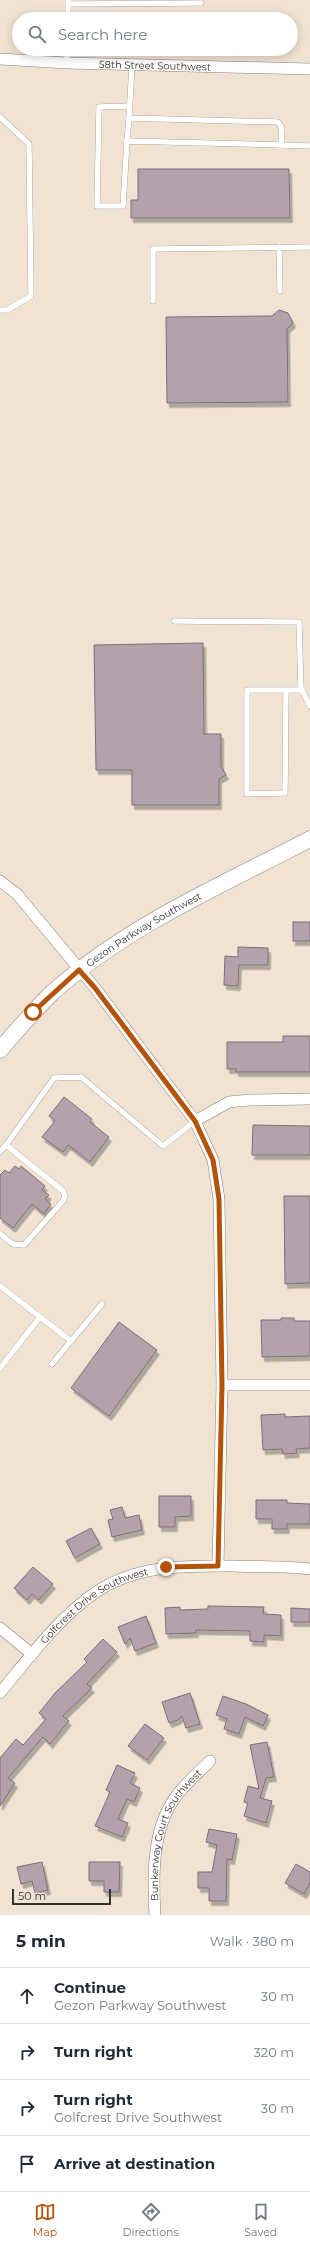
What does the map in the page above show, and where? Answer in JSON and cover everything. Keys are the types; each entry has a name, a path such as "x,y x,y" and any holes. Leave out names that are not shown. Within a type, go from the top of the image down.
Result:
{"main road":[{"name":"Gezon Parkway Southwest","path":"0,1050 33,1012 79,970 124,938 152,921 310,839"}],"street":[{"name":"58th Street Southwest","path":"0,59 67,63 310,69"},
{"path":"0,881 22,899 95,988 195,1121 213,1160 219,1199 222,1385 218,1566"},
{"path":"195,1121 230,1102 249,1100 310,1099"},
{"path":"222,1385 310,1385"},
{"name":"Golfcrest Drive Southwest","path":"0,1693 68,1614 96,1592 131,1574 166,1567 218,1566 310,1569"},
{"path":"0,1628 32,1654"},
{"name":"Bunkerway Court Southwest","path":"155,1915 156,1852 162,1822 171,1804 181,1790 210,1761"}],"lane":[{"path":"68,2 201,3"},
{"path":"67,56 67,63"},
{"path":"129,106 99,106 97,206 123,206 132,65"},
{"path":"0,117 29,144 31,296 7,310 0,310"},
{"path":"129,118 278,122 282,128 281,145"},
{"path":"127,141 310,146"},
{"path":"154,301 153,249 310,246"},
{"path":"279,247 280,291"},
{"path":"174,621 299,622 302,690 310,706"},
{"path":"286,690 285,793 247,794 247,690 286,690 302,690"},
{"path":"0,1152 54,1078 81,1077 162,1146 195,1121"},
{"path":"0,1234 13,1244 24,1245 63,1201 65,1196 63,1191 6,1145"},
{"path":"0,1286 71,1341"},
{"path":"52,1364 102,1304"},
{"path":"0,1368 40,1317"}],"building":[{"path":"138,169 289,169 290,218 131,218 131,200 138,200"},
{"path":"279,310 288,313 293,323 287,329 288,402 167,403 166,317 272,316"},
{"path":"203,643 204,734 221,734 221,766 226,775 219,779 219,805 132,805 132,770 96,770 94,645"},
{"path":"293,922 310,922 310,941 293,941"},
{"path":"238,947 268,948 268,965 239,965 238,986 224,985 225,956 238,957"},
{"path":"283,1036 310,1036 310,1072 236,1072 236,1069 227,1069 227,1042 283,1042"},
{"path":"64,1097 92,1119 90,1122 109,1137 90,1162 68,1145 63,1152 42,1137 55,1121 49,1116"},
{"path":"253,1125 310,1126 310,1155 252,1155"},
{"path":"15,1166 19,1169 21,1166 45,1186 42,1190 49,1195 45,1199 51,1204 44,1214 32,1204 13,1228 0,1218 0,1175 5,1170 9,1173"},
{"path":"284,1196 310,1196 310,1283 285,1284"},
{"path":"281,1318 294,1318 294,1321 310,1321 310,1356 262,1357 261,1320 281,1320"},
{"path":"119,1322 157,1350 109,1416 71,1388"},
{"path":"285,1414 285,1417 310,1416 310,1448 296,1449 297,1453 283,1454 282,1449 263,1450 261,1415"},
{"path":"159,1496 191,1496 191,1516 175,1517 175,1527 159,1527"},
{"path":"256,1500 287,1500 287,1503 310,1504 310,1524 287,1524 287,1529 272,1529 272,1519 256,1519"},
{"path":"122,1507 125,1518 139,1515 142,1530 112,1537 108,1520 113,1519 110,1510"},
{"path":"91,1528 100,1544 75,1558 66,1541"},
{"path":"33,1567 53,1584 39,1600 32,1594 27,1600 14,1588"},
{"path":"208,1606 264,1607 263,1614 281,1615 281,1636 264,1635 264,1642 250,1641 250,1631 196,1630 196,1633 166,1634 165,1608 180,1607 180,1610 208,1609"},
{"path":"291,1608 310,1609 310,1622 291,1622"},
{"path":"146,1616 156,1643 135,1651 130,1638 125,1644 118,1627"},
{"path":"103,1639 117,1652 87,1684 92,1688 63,1716 69,1721 50,1744 43,1737 8,1778 15,1783 0,1806 0,1758 16,1739 23,1745 46,1719 39,1713 55,1693 87,1662 84,1659"},
{"path":"190,1693 200,1724 186,1728 182,1716 178,1720 169,1723 162,1702"},
{"path":"223,1696 246,1704 268,1715 263,1726 245,1717 239,1734 224,1729 227,1719 216,1715"},
{"path":"145,1724 164,1738 147,1760 128,1746"},
{"path":"267,1742 274,1777 266,1778 260,1798 272,1801 266,1823 244,1816 248,1803 244,1802 248,1786 259,1789 250,1745"},
{"path":"117,1765 135,1773 130,1783 140,1788 134,1802 127,1799 118,1819 128,1823 122,1837 95,1826 110,1792 106,1790"},
{"path":"209,1829 237,1834 232,1860 227,1859 226,1901 209,1901 209,1888 198,1888 198,1872 212,1872 217,1845 206,1842"},
{"path":"42,1862 48,1890 35,1893 32,1881 21,1884 17,1867"},
{"path":"89,1862 120,1862 119,1892 104,1892 104,1881 89,1881"},
{"path":"296,1864 310,1872 310,1883 304,1894 285,1883"}],"route":[{"path":"33,1012 52,993 79,970 95,988 195,1121 213,1160 217,1178 219,1199 222,1385 218,1566 166,1567"}]}
